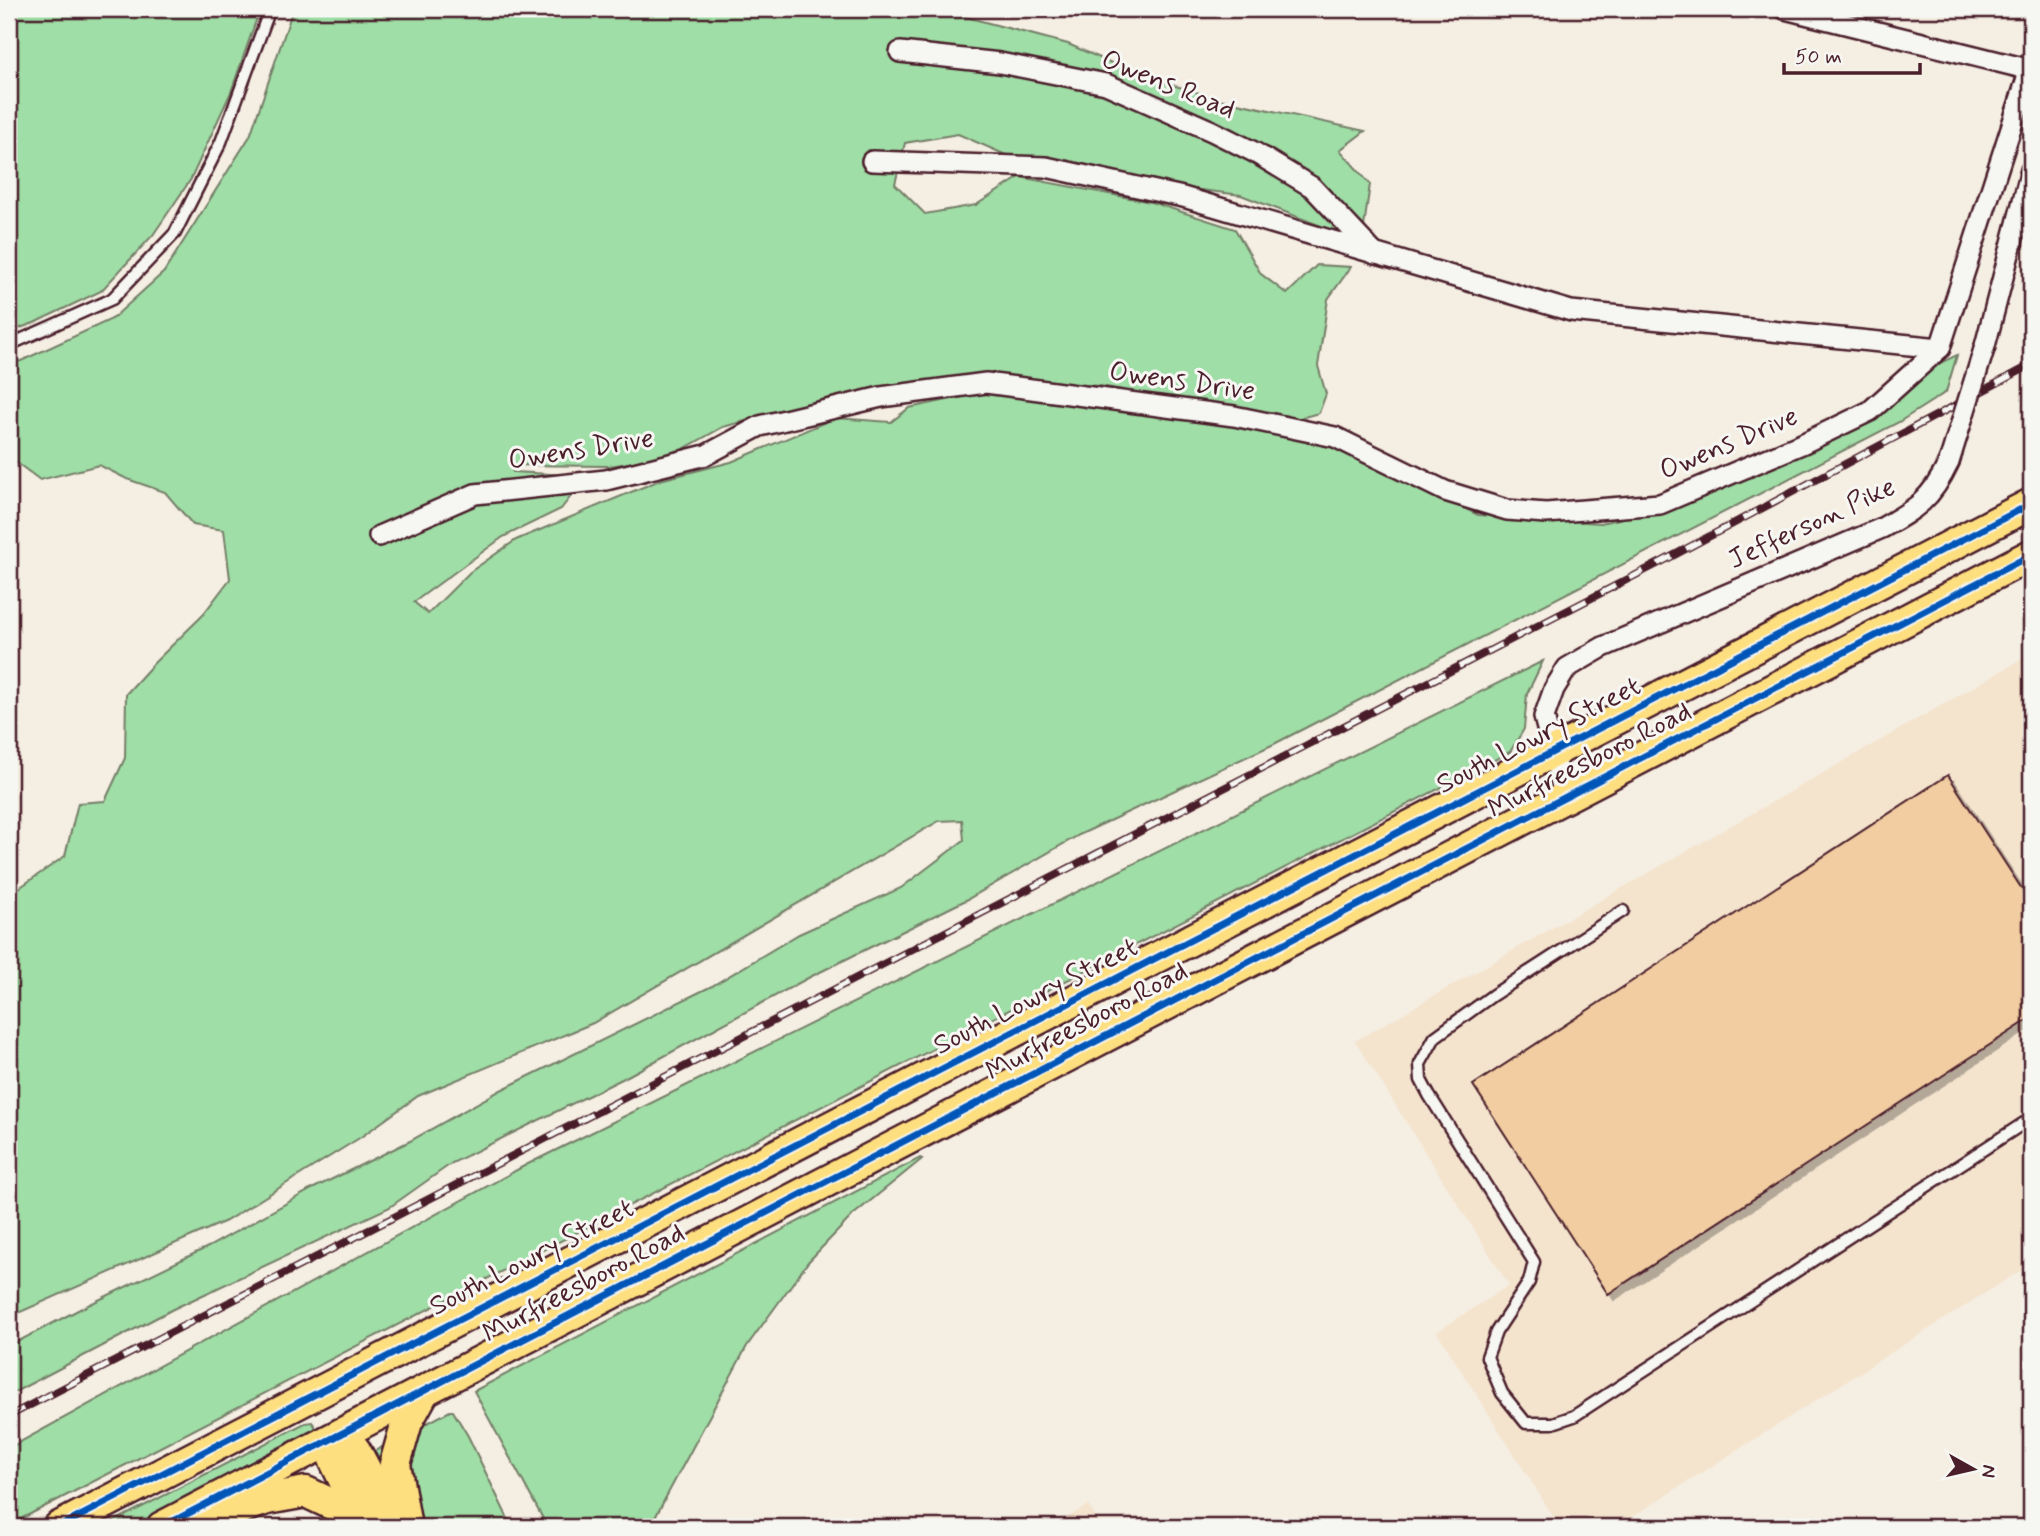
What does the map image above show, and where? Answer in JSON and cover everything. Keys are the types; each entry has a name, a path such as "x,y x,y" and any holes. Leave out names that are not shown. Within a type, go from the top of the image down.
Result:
{"main road":[{"name":"South Lowry Street","path":"59,1527 2031,504"},
{"name":"Murfreesboro Road","path":"162,1527 337,1445 424,1391 2031,555"},
{"path":"406,1527 395,1464 407,1422 424,1391"},
{"path":"314,1395 337,1445 334,1459 365,1523"},
{"path":"337,1445 355,1451 396,1527"},
{"path":"189,1527 267,1499 306,1492 365,1523"}],"street":[{"path":"1785,9 2030,70"},
{"name":"Owens Road","path":"900,52 1000,63 1116,88 1254,152 1312,187 1376,254"},
{"name":"Owens Drive","path":"379,536 475,494 606,480 706,455 761,426 881,397 986,383 1234,416 1335,437 1445,491 1507,510 1546,513 1660,504 1804,443 1871,411 1940,348 2030,70"},
{"path":"872,161 1046,167 1183,197 1571,311 1940,348"},
{"name":"Jefferson Pike","path":"1565,798 1544,717 1554,690 1567,668 1603,647 1882,528 1916,508 1938,486 1949,462 1985,346 2031,170"}],"lane":[{"path":"9,345 112,299 175,233 221,142 270,9"},
{"path":"1623,911 1493,995 1435,1037 1420,1064 1422,1080 1429,1096 1534,1262 1529,1282 1496,1332 1487,1357 1502,1393 1526,1423 1553,1423 1574,1416 2029,1124"}],"shaded area":[{"path":"2031,654 2031,1264 1616,1527 1560,1527 1437,1332 1509,1285 1355,1041"},
{"path":"1088,1505 1102,1527 1052,1527"}],"green space":[{"path":"9,9 260,9 231,92 191,179 153,235 101,291 9,332"},
{"path":"293,9 936,9 1068,44 1139,75 1219,99 1365,131 1340,150 1370,184 1364,227 1334,231 1241,195 1160,185 1006,155 958,134 905,143 895,184 925,214 976,205 1020,177 1151,202 1235,229 1261,274 1287,294 1317,265 1351,267 1328,299 1318,366 1326,394 1319,413 1293,420 1100,386 983,379 768,415 723,427 669,457 609,466 510,465 513,472 587,476 561,509 503,537 414,602 428,614 470,572 516,540 660,480 731,462 835,418 891,422 909,408 991,391 1257,428 1342,448 1478,515 1601,523 1664,509 1811,445 1921,372 1957,355 1946,392 1899,422 1274,744 1079,835 968,899 808,978 624,1078 452,1163 390,1207 173,1309 9,1395 9,1346 210,1246 501,1090 712,986 799,934 901,888 964,840 962,820 939,821 593,1023 418,1096 361,1137 226,1221 9,1317 9,895 65,856 78,803 105,801 125,758 126,694 201,617 230,579 224,530 193,525 165,492 127,479 99,465 40,480 9,457 9,363 21,361 112,319 164,272 250,136"},
{"path":"1543,661 1527,694 1524,729 1510,752 9,1525 9,1448 526,1165"},
{"path":"922,1159 853,1215 808,1262 747,1346 650,1527 545,1527 474,1391"},
{"path":"453,1411 468,1436 512,1527 380,1527 352,1463"},
{"path":"312,1422 315,1426 314,1435 292,1449 139,1527 103,1527 305,1423"}],"building":[{"path":"1948,775 2031,903 2031,1018 1608,1294 1473,1085"}],"railway":[{"path":"9,1416 1665,560 2031,365"}],"cycle path":[{"path":"59,1527 2031,504"},
{"path":"162,1527 2031,555"}]}
